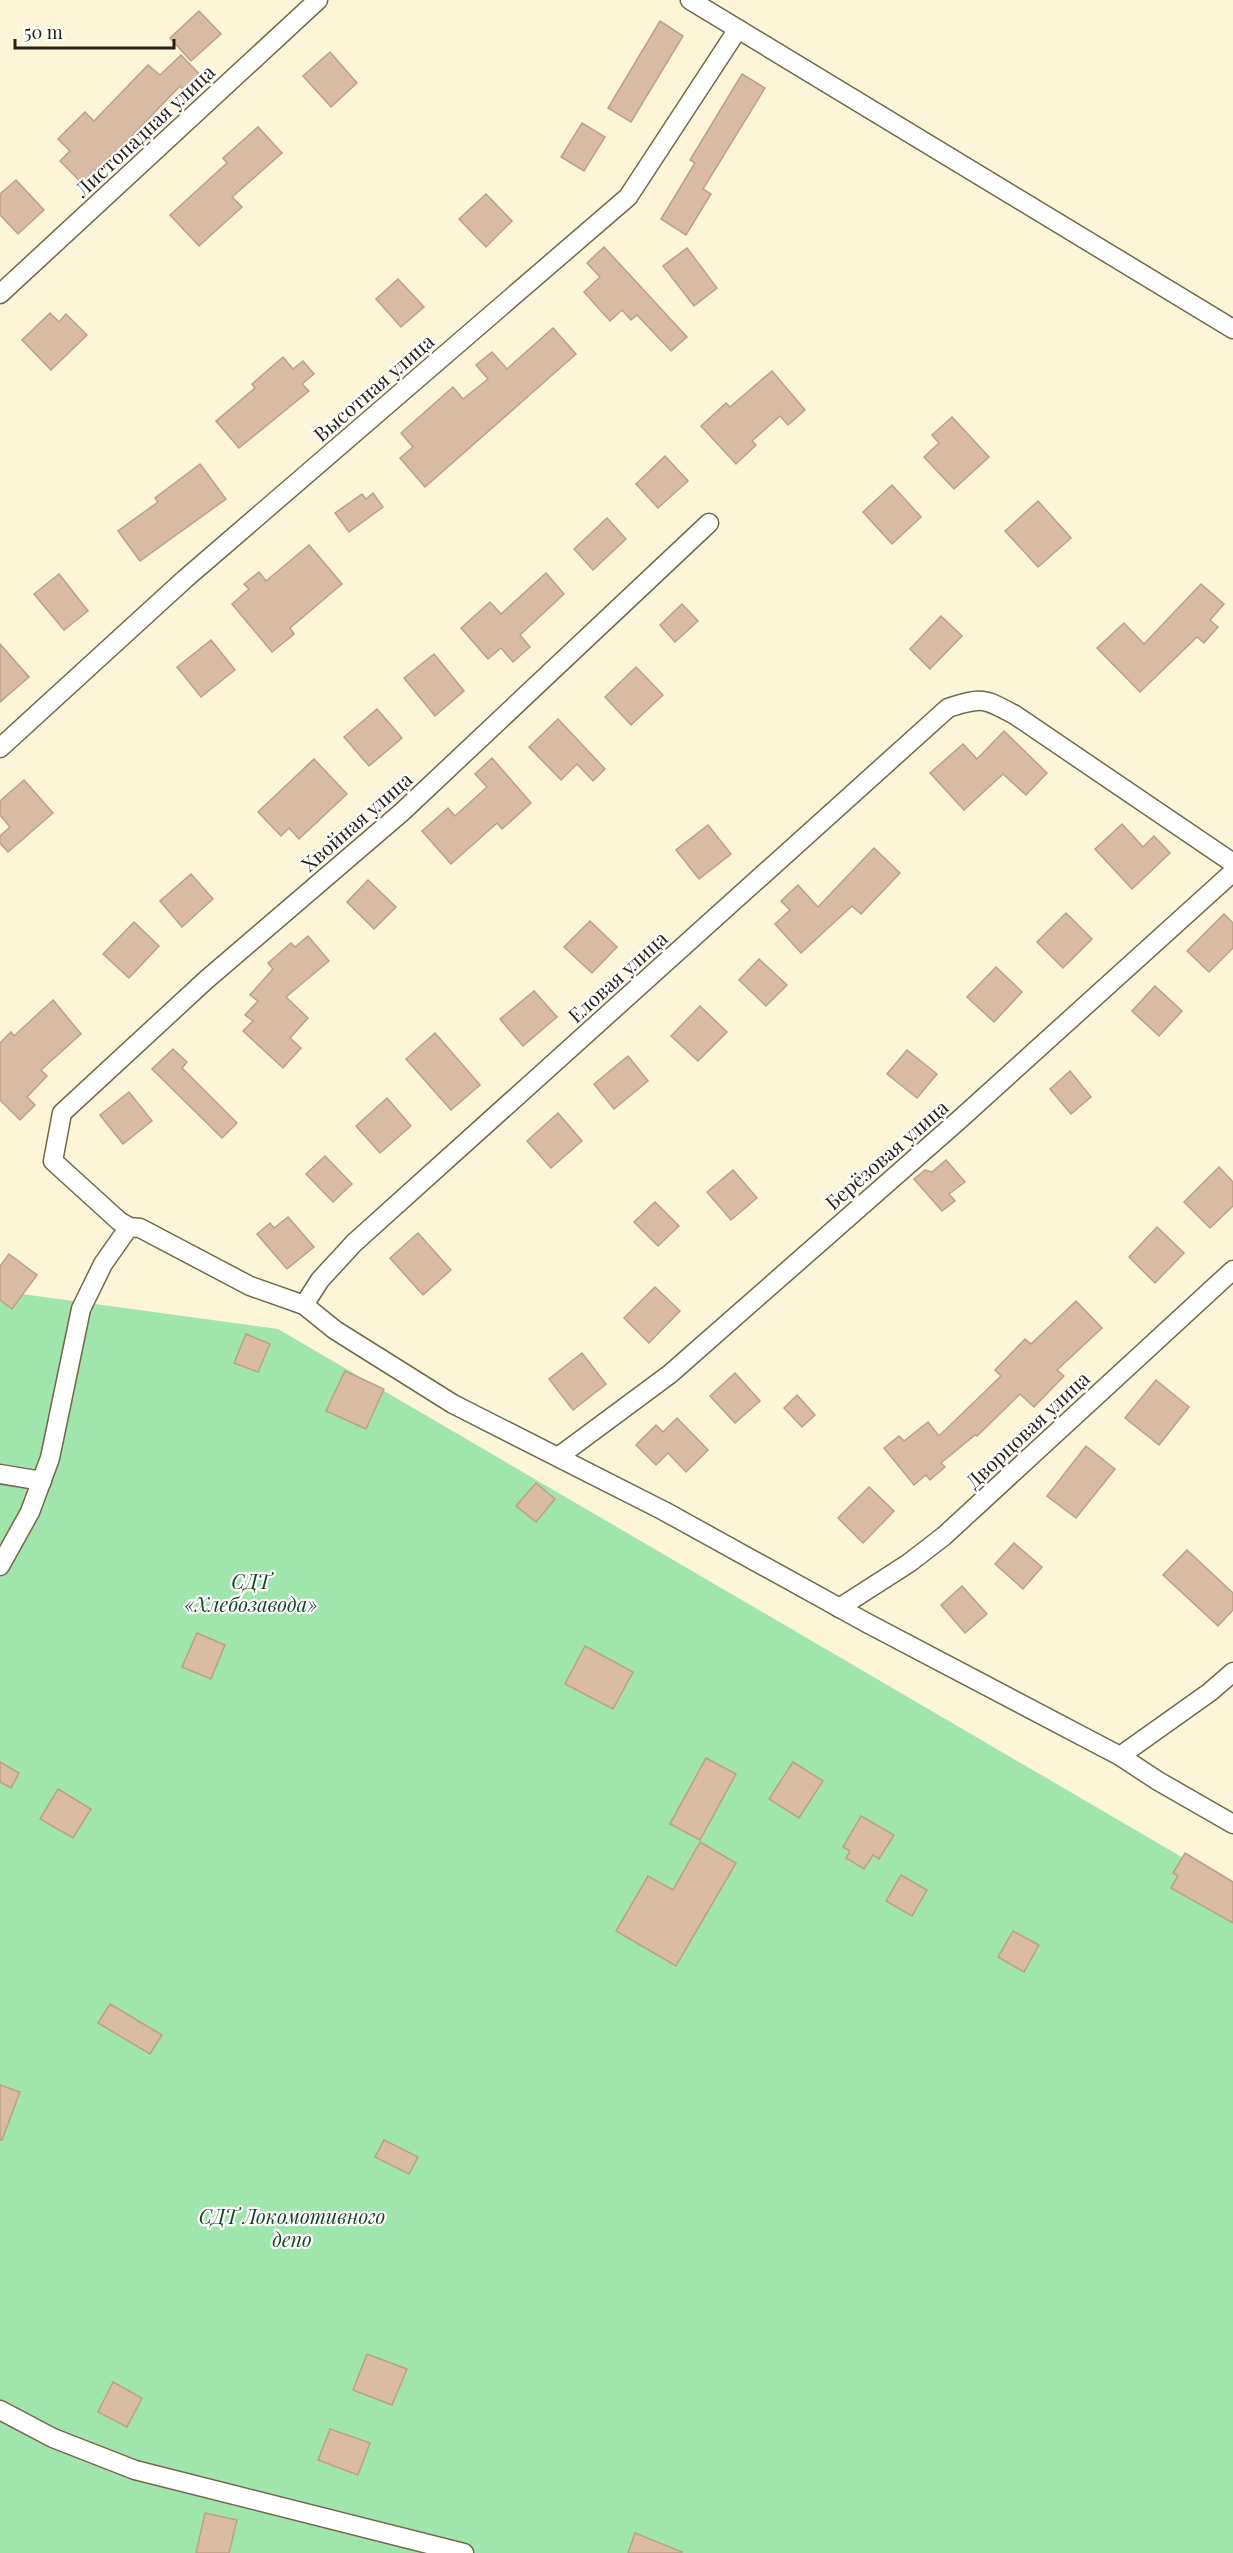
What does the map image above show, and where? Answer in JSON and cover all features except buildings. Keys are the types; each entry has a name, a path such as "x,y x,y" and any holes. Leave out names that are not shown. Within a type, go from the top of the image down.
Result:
{"street":[{"name":"Листопадная улица","path":"0,294 318,0"},
{"path":"690,0 1233,329"},
{"name":"Высотная улица","path":"0,748 185,579 628,197 738,29"},
{"name":"Хвойная улица","path":"129,1227 119,1221 53,1161 62,1113 206,980 402,812 709,523"},
{"name":"Еловая улица","path":"304,1305 320,1280 347,1251 416,1187 948,708 974,700 989,701 1015,715 1233,863"},
{"name":"Берёзовая улица","path":"558,1457 670,1374 959,1120 1233,872"},
{"path":"0,1566 30,1512 50,1458 81,1309 103,1264 129,1227 140,1228 250,1286 304,1305 335,1330 453,1404 664,1511 839,1608 1120,1756 1158,1781 1233,1824"},
{"name":"Дворцовая улица","path":"839,1608 909,1563 944,1536 1233,1270"},
{"path":"0,1474 42,1481"},
{"path":"1120,1756 1210,1692 1233,1672"},
{"path":"0,2410 54,2438 135,2470 464,2553"}],"green space":[{"path":"0,1291 278,1329 1233,1887 1233,2553 0,2553"}],"park label":[{"name":"СДТ «Хлебозавода»","path":"251,1592"},
{"name":"СДТ Локомотивного депо","path":"292,2226"}]}
